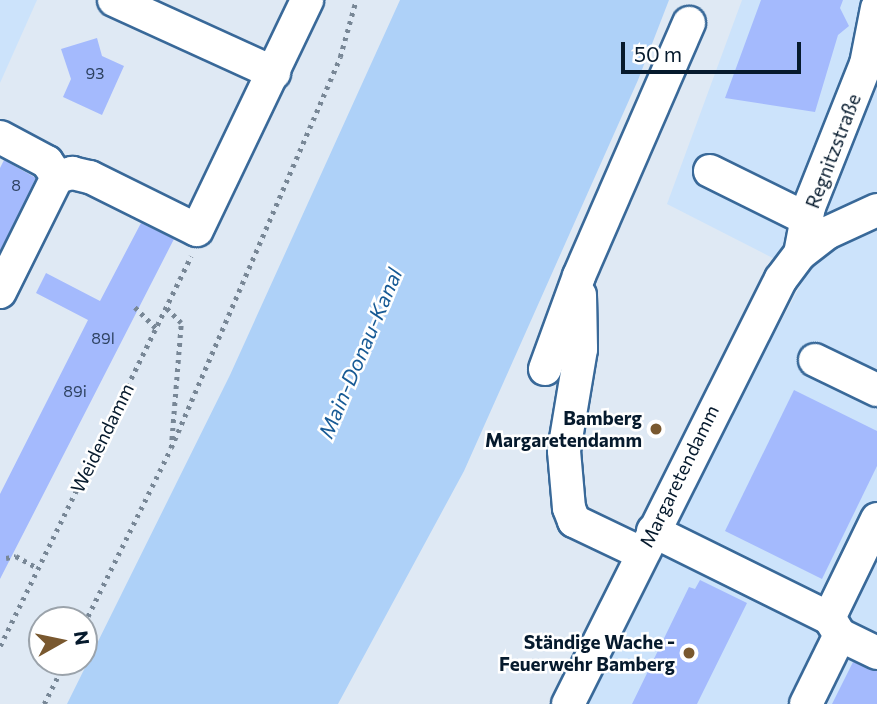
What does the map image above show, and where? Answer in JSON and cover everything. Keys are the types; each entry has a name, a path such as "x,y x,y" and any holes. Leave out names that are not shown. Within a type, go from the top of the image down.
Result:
{"street":[{"path":"114,0 274,73"},
{"path":"0,292 57,177 72,173 90,177 197,230 307,0"},
{"name":"Regnitzstraße","path":"800,254 807,219 866,64 877,8"},
{"path":"545,369 579,276 689,23"},
{"path":"0,137 47,162 57,177"},
{"path":"710,171 807,219"},
{"path":"800,254 827,233 877,210"},
{"name":"Margaretendamm","path":"568,704 764,307 800,254"},
{"path":"579,276 581,349 564,450 569,508 574,521 647,542 835,626 877,653"},
{"path":"815,360 877,390"},
{"path":"806,704 877,519"}],"path":[{"path":"93,606 171,448 340,57 356,0"},
{"name":"Weidendamm","path":"0,646 200,237 197,230"},
{"path":"135,307 156,328"},
{"path":"166,308 181,323 171,448"},
{"path":"6,558 16,556 38,568"},
{"path":"44,704 58,676"}],"shaded area":[{"path":"0,0 37,0 0,83"},
{"path":"742,0 877,0 877,704 584,704 677,515 806,275 667,204"}],"water":[{"name":"Main-Donau-Kanal","path":"400,0 669,0 638,80 464,471 338,704 67,704 81,676 98,676 98,641 230,375"}],"building":[{"path":"761,0 843,0 840,8 849,26 838,35 815,112 725,98"},
{"path":"97,38 102,56 124,66 102,115 63,97 71,79 61,49"},
{"path":"4,160 36,178 0,251 0,168"},
{"path":"141,223 174,239 0,579 0,494 88,320 36,293 46,273 100,301"},
{"path":"794,390 877,431 877,466 822,579 725,531"},
{"name":"Ständige Wache - Feuerwehr Bamberg","path":"700,580 747,603 697,704 632,704 689,587 695,589"},
{"path":"853,662 877,671 877,704 832,704"}],"place":[{"name":"Bamberg Margaretendamm","path":"656,429"},
{"name":"Ständige Wache - Feuerwehr Bamberg","path":"689,653"}]}
